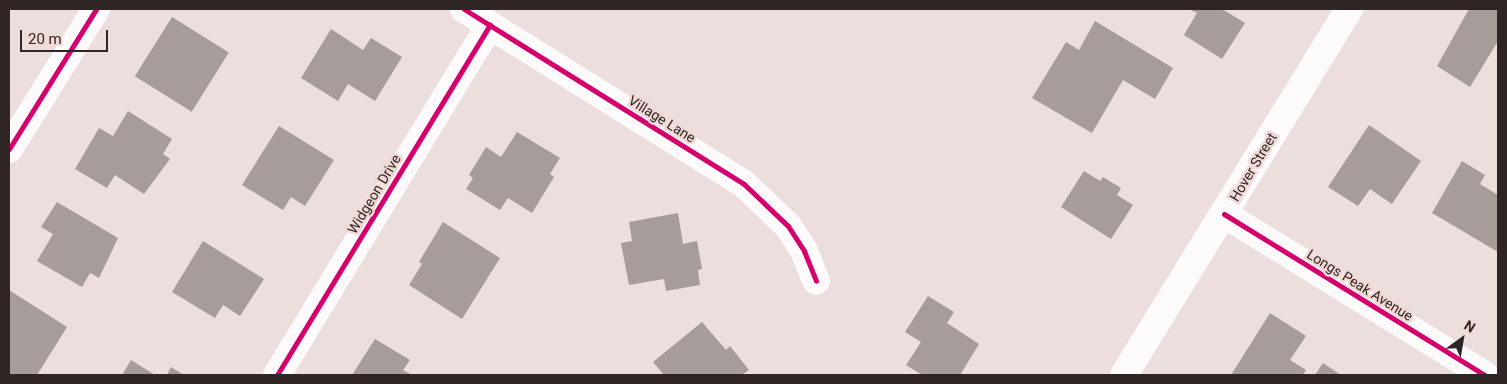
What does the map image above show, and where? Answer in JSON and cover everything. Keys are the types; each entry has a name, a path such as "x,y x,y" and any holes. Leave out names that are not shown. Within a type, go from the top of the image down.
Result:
{"street":[{"path":"9,149 96,9"},
{"name":"Village Lane","path":"464,9 744,184 788,226 804,251 816,281"},
{"name":"Hover Street","path":"1124,375 1349,9"},
{"name":"Widgeon Drive","path":"277,375 490,25"},
{"name":"Longs Peak Avenue","path":"1224,214 1485,375"}],"building":[{"path":"1189,9 1222,9 1245,23 1222,59 1184,35 1197,13"},
{"path":"1469,9 1498,9 1498,41 1470,87 1437,66"},
{"path":"172,17 229,53 192,112 135,76"},
{"path":"1095,21 1173,68 1155,99 1123,80 1092,133 1032,98 1066,42 1079,50"},
{"path":"331,29 363,50 371,38 402,57 375,101 348,84 338,101 301,78"},
{"path":"128,111 172,139 163,154 170,159 144,194 115,175 107,188 75,169 99,128 113,136"},
{"path":"1369,125 1421,161 1392,204 1370,189 1358,206 1328,187"},
{"path":"279,126 334,160 305,206 291,197 283,210 242,185"},
{"path":"517,132 560,158 550,174 554,177 532,213 508,198 500,210 466,189 473,178 469,175 486,147 501,157"},
{"path":"1462,161 1485,175 1480,184 1498,195 1498,252 1432,213"},
{"path":"1084,171 1100,181 1103,177 1121,188 1117,195 1133,205 1111,239 1061,207"},
{"path":"57,202 118,238 99,278 90,273 82,287 37,261 53,234 41,227"},
{"path":"678,213 683,244 697,241 702,269 698,270 700,285 666,291 664,279 629,285 621,243 632,241 629,222"},
{"path":"443,222 500,258 462,319 409,285 422,264 419,262"},
{"path":"203,241 264,279 240,316 223,305 215,318 172,292"},
{"path":"9,290 67,327 37,375 9,375"},
{"path":"928,296 954,312 947,323 979,344 960,375 922,375 906,365 921,342 905,332"},
{"path":"1270,313 1306,336 1290,360 1306,370 1303,375 1231,375"},
{"path":"702,322 726,350 730,346 749,370 742,375 664,375 653,362"},
{"path":"375,339 410,360 403,370 412,375 352,375"},
{"path":"131,360 155,375 122,375"},
{"path":"1323,363 1341,375 1315,375"},
{"path":"171,367 184,375 167,375"}],"cycle path":[{"path":"9,149 96,9"},
{"path":"464,9 744,184 788,226 804,251 816,281"},
{"path":"277,375 490,25"},
{"path":"1224,214 1485,375"}]}
